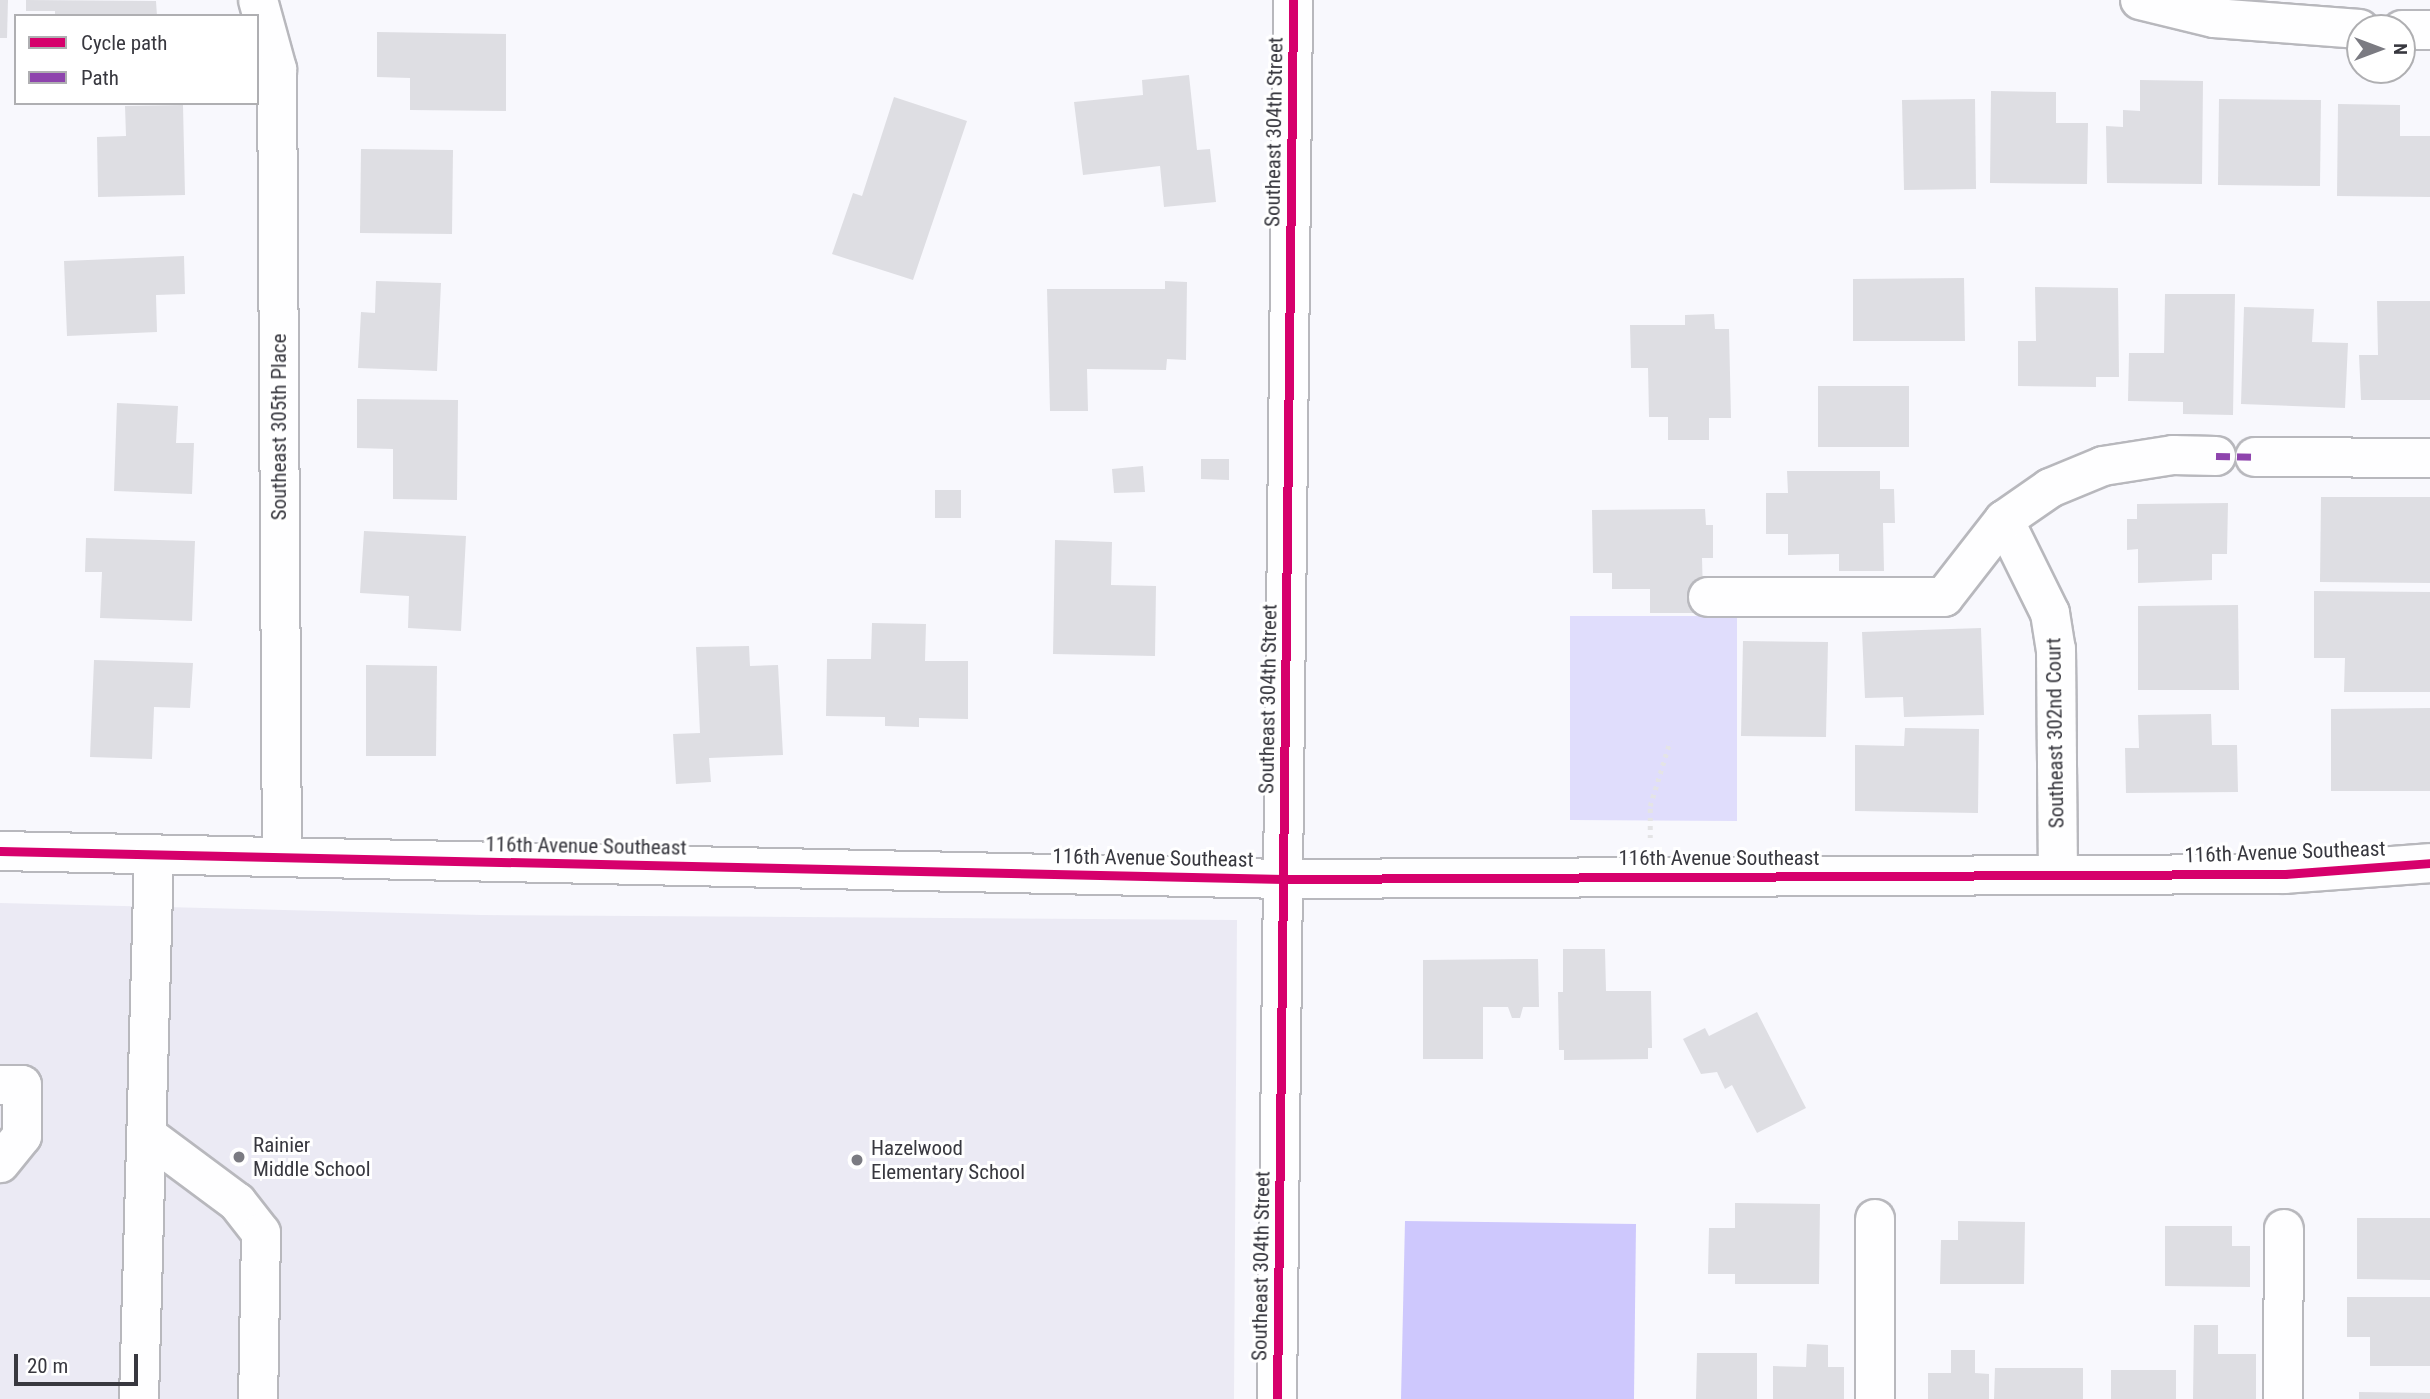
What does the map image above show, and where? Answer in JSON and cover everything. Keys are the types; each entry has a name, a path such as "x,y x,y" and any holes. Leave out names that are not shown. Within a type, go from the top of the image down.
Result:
{"street":[{"name":"Southeast 305th Place","path":"258,0 277,69 282,857"},
{"name":"Southeast 304th Street","path":"1277,1399 1293,0"},
{"path":"2140,0 2346,27"},
{"path":"1708,597 1944,597 2004,520 2050,488 2103,466 2173,456 2216,456"},
{"path":"2255,457 2430,458"},
{"name":"Southeast 302nd Court","path":"2004,520 2050,613 2056,649 2058,873"},
{"name":"116th Avenue Southeast","path":"0,850 1284,879 2058,873 2286,874 2430,863"},
{"path":"139,1399 154,854"},
{"path":"0,1084 22,1085 22,1136 0,1163"},
{"path":"148,1136 237,1202 261,1233 258,1399"},
{"path":"1875,1219 1875,1399"},
{"path":"2283,1399 2284,1229"}],"path":[{"path":"1650,876 1650,806 1670,741"}],"shaded area":[{"path":"1570,616 1737,616 1737,821 1570,820"},
{"name":"Hazelwood Elementary School","path":"0,903 482,915 1237,920 1234,1399 0,1399"},
{"path":"1405,1221 1636,1224 1634,1399 1401,1399"}],"building":[{"path":"0,0 8,0 7,38 0,38"},
{"path":"26,0 156,1 157,14 55,14 55,11 26,11"},
{"path":"377,32 506,34 506,111 410,110 410,78 377,77"},
{"path":"1189,75 1197,150 1210,149 1216,202 1164,207 1160,166 1083,175 1074,102 1143,95 1142,80"},
{"path":"2140,80 2203,81 2202,184 2107,183 2106,126 2123,127 2123,110 2140,111"},
{"path":"1991,91 2056,92 2056,123 2088,123 2087,184 1990,183"},
{"path":"894,97 967,121 913,280 832,254 853,193 862,196"},
{"path":"1975,99 1976,189 1904,190 1902,100"},
{"path":"2219,99 2321,100 2320,186 2218,185"},
{"path":"2338,104 2400,105 2400,136 2430,136 2430,197 2337,196"},
{"path":"183,105 185,195 98,197 97,137 126,136 125,106"},
{"path":"361,149 453,150 452,234 360,233"},
{"path":"184,256 185,294 156,295 157,332 67,336 64,261"},
{"path":"1964,278 1965,341 1853,341 1853,279"},
{"path":"376,281 441,283 437,371 358,368 361,312 375,313"},
{"path":"1165,281 1187,282 1186,360 1167,359 1166,370 1087,369 1088,411 1050,411 1047,289 1165,289"},
{"path":"2035,287 2118,288 2119,377 2096,377 2096,387 2018,386 2018,341 2036,341"},
{"path":"2165,294 2235,294 2233,415 2183,414 2183,402 2128,401 2129,353 2164,353"},
{"path":"2377,301 2430,301 2430,400 2361,400 2359,355 2378,355"},
{"path":"2244,307 2314,309 2312,342 2348,343 2345,408 2241,404"},
{"path":"1714,314 1715,329 1729,329 1731,418 1709,418 1709,440 1668,440 1668,417 1649,417 1648,368 1631,368 1630,325 1685,325 1685,315"},
{"path":"1818,386 1909,386 1909,447 1818,447"},
{"path":"357,399 458,400 457,500 393,499 393,449 357,448"},
{"path":"117,403 178,406 176,443 194,443 192,494 114,491"},
{"path":"1201,459 1229,459 1229,480 1201,479"},
{"path":"1143,466 1145,492 1114,493 1112,469"},
{"path":"1787,471 1880,471 1880,489 1894,489 1895,523 1883,523 1884,571 1839,571 1839,554 1788,555 1788,534 1766,534 1766,493 1788,493"},
{"path":"935,490 961,490 961,518 935,518"},
{"path":"2321,497 2430,497 2430,583 2320,582"},
{"path":"2228,503 2227,554 2212,554 2212,580 2138,583 2138,549 2127,550 2127,519 2137,519 2137,504"},
{"path":"1705,509 1706,525 1713,525 1713,558 1702,558 1703,594 1697,594 1697,613 1650,613 1650,589 1612,589 1612,573 1593,573 1592,510"},
{"path":"364,531 466,536 461,631 408,628 409,596 360,593"},
{"path":"86,538 195,541 192,621 100,618 102,572 85,572"},
{"path":"1055,540 1112,542 1111,585 1156,586 1155,656 1053,654"},
{"path":"2314,591 2430,592 2430,692 2344,692 2345,658 2314,658"},
{"path":"2238,605 2239,690 2138,690 2138,606"},
{"path":"872,623 926,624 925,661 968,661 968,719 919,718 919,727 885,726 885,717 826,716 827,659 871,659"},
{"path":"1981,628 1984,715 1904,717 1903,697 1865,698 1862,632"},
{"path":"1743,641 1828,642 1826,737 1741,736"},
{"path":"749,646 750,666 778,665 783,755 709,758 711,782 676,784 673,734 700,733 696,647"},
{"path":"94,660 193,663 190,708 154,707 152,759 90,757"},
{"path":"366,665 437,666 436,756 366,756"},
{"path":"2430,708 2430,791 2331,791 2331,709"},
{"path":"2211,714 2212,745 2237,745 2238,792 2126,793 2125,748 2139,748 2138,715"},
{"path":"1905,728 1979,729 1978,813 1855,811 1855,745 1904,746"},
{"path":"1563,949 1605,949 1606,991 1651,991 1652,1048 1648,1048 1648,1059 1564,1060 1564,1050 1559,1050 1558,992 1563,992"},
{"path":"1538,959 1539,1007 1523,1007 1520,1018 1512,1018 1508,1007 1483,1007 1483,1059 1423,1059 1423,960"},
{"path":"1757,1012 1806,1108 1757,1133 1732,1085 1725,1089 1717,1072 1701,1074 1683,1039 1705,1028 1709,1036"},
{"path":"1735,1203 1820,1204 1819,1284 1735,1284 1735,1274 1708,1274 1709,1228 1735,1228"},
{"path":"2357,1218 2430,1218 2430,1280 2357,1279"},
{"path":"1958,1221 2025,1222 2024,1284 1940,1284 1941,1240 1958,1240"},
{"path":"2165,1226 2232,1226 2232,1246 2250,1246 2250,1287 2165,1286"},
{"path":"2347,1297 2430,1297 2430,1366 2370,1366 2370,1337 2347,1337"},
{"path":"2194,1325 2218,1325 2218,1354 2256,1354 2256,1399 2193,1399"},
{"path":"1807,1344 1828,1345 1828,1367 1844,1367 1844,1399 1773,1399 1773,1366 1806,1367"},
{"path":"1951,1350 1975,1350 1975,1373 1989,1374 1989,1399 1928,1399 1928,1373 1951,1373"},
{"path":"1697,1353 1757,1353 1757,1399 1696,1399"},
{"path":"1995,1368 2083,1368 2083,1399 1994,1399"},
{"path":"2111,1370 2176,1370 2176,1399 2111,1399"},
{"path":"2359,1392 2430,1393 2430,1399 2359,1399"}],"marked path":[{"path":"2216,456 2255,457"}],"cycle path":[{"path":"1277,1399 1293,0"},
{"path":"0,851 1284,879 2285,874 2430,863"}],"place":[{"name":"Rainier Middle School","path":"239,1157"},
{"name":"Hazelwood Elementary School","path":"857,1160"}]}
